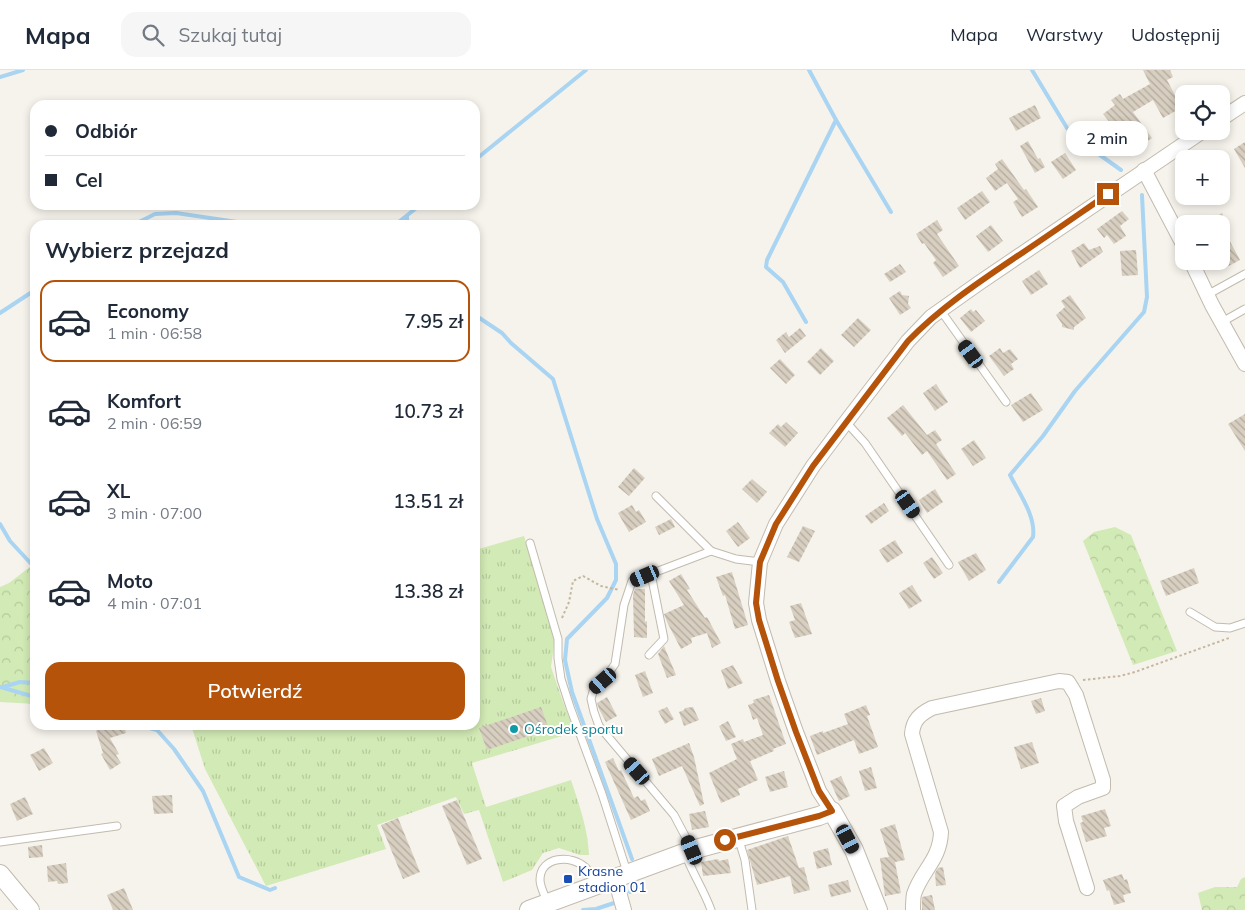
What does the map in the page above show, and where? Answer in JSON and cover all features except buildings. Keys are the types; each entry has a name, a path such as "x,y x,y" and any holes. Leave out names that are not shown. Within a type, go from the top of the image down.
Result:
{"street":[{"path":"1230,113 1245,103"},
{"path":"878,910 854,850 819,791 778,681 759,620 756,603 760,562 786,507 813,466 908,341 931,317 1189,140"},
{"path":"1144,170 1175,229"},
{"path":"1195,270 1245,364"},
{"path":"913,910 914,895 940,844 941,832 912,734 913,724 922,712 932,708 1058,680 1068,682 1076,695 1103,780 1103,788 1078,797 1064,806 1066,821 1087,888"},
{"path":"528,910 688,851 832,811"},
{"path":"0,874 30,910"},
{"path":"621,875 624,910"}],"lane":[{"path":"1207,295 1245,274"},
{"path":"1222,322 1245,309"},
{"path":"941,311 1006,402"},
{"path":"846,422 865,443 949,565"},
{"path":"656,496 711,551 736,560 760,562"},
{"path":"530,543 558,639 561,679 602,794 621,875"},
{"path":"711,551 632,581 624,605 615,664 603,681 594,688 592,699 599,726 674,815 688,851 692,870 706,895 711,910"},
{"path":"649,655 664,639 651,574"},
{"path":"1190,612 1215,627 1230,628 1245,623"},
{"path":"0,842 117,826"},
{"path":"738,836 745,860 752,910"},
{"path":"548,903 540,879 545,866 561,858 578,863 586,868 596,886"}],"path":[{"path":"558,639 573,581 583,576 601,586 628,592"},
{"path":"1068,682 1120,676 1135,672 1230,638"}],"green space":[{"path":"1115,527 1131,535 1177,651 1133,665 1083,541 1094,532"},
{"path":"524,536 555,638 551,667 575,732 472,763 486,807 571,780 585,826 589,855 580,855 559,848 543,853 532,870 503,882 479,810 464,814 456,797 377,825 386,849 266,886 205,769 193,730 480,730 480,549"},
{"path":"30,567 30,704 0,702 0,587 9,583"},
{"path":"1245,877 1245,910 1202,910 1198,893 1215,887 1237,887 1241,879"}],"waterway":[{"path":"0,77 23,70"},
{"path":"480,156 586,70"},
{"path":"806,322 783,282 766,267 767,260 836,120 809,70"},
{"path":"1032,70 1067,128 1076,138 1121,170"},
{"path":"836,120 891,212"},
{"path":"999,582 1033,537 1032,521 1010,475 1043,436 1075,391 1144,312 1147,297 1142,195"},
{"path":"401,220 414,210"},
{"path":"143,220 155,214 176,213 223,220"},
{"path":"0,313 30,293"},
{"path":"480,318 502,333 553,379 597,519 616,564 616,580 607,598 567,639 565,660 572,692 632,859"},
{"path":"0,524 10,541 30,563"},
{"path":"3,687 20,682 30,683"},
{"path":"0,687 30,696"},
{"path":"157,730 174,749 203,791 239,877 270,890 275,888"},
{"path":"630,892 634,881"},
{"path":"583,910 596,909 614,903"}],"place":[{"name":"Ośrodek sportu","path":"514,729"},
{"name":"Krasne stadion 01","path":"568,879"}],"route":[{"path":"725,840 832,811 819,791 796,732 759,620 756,603 760,562 769,538 786,507 813,466 846,422 908,341 931,317 1108,194"}]}
